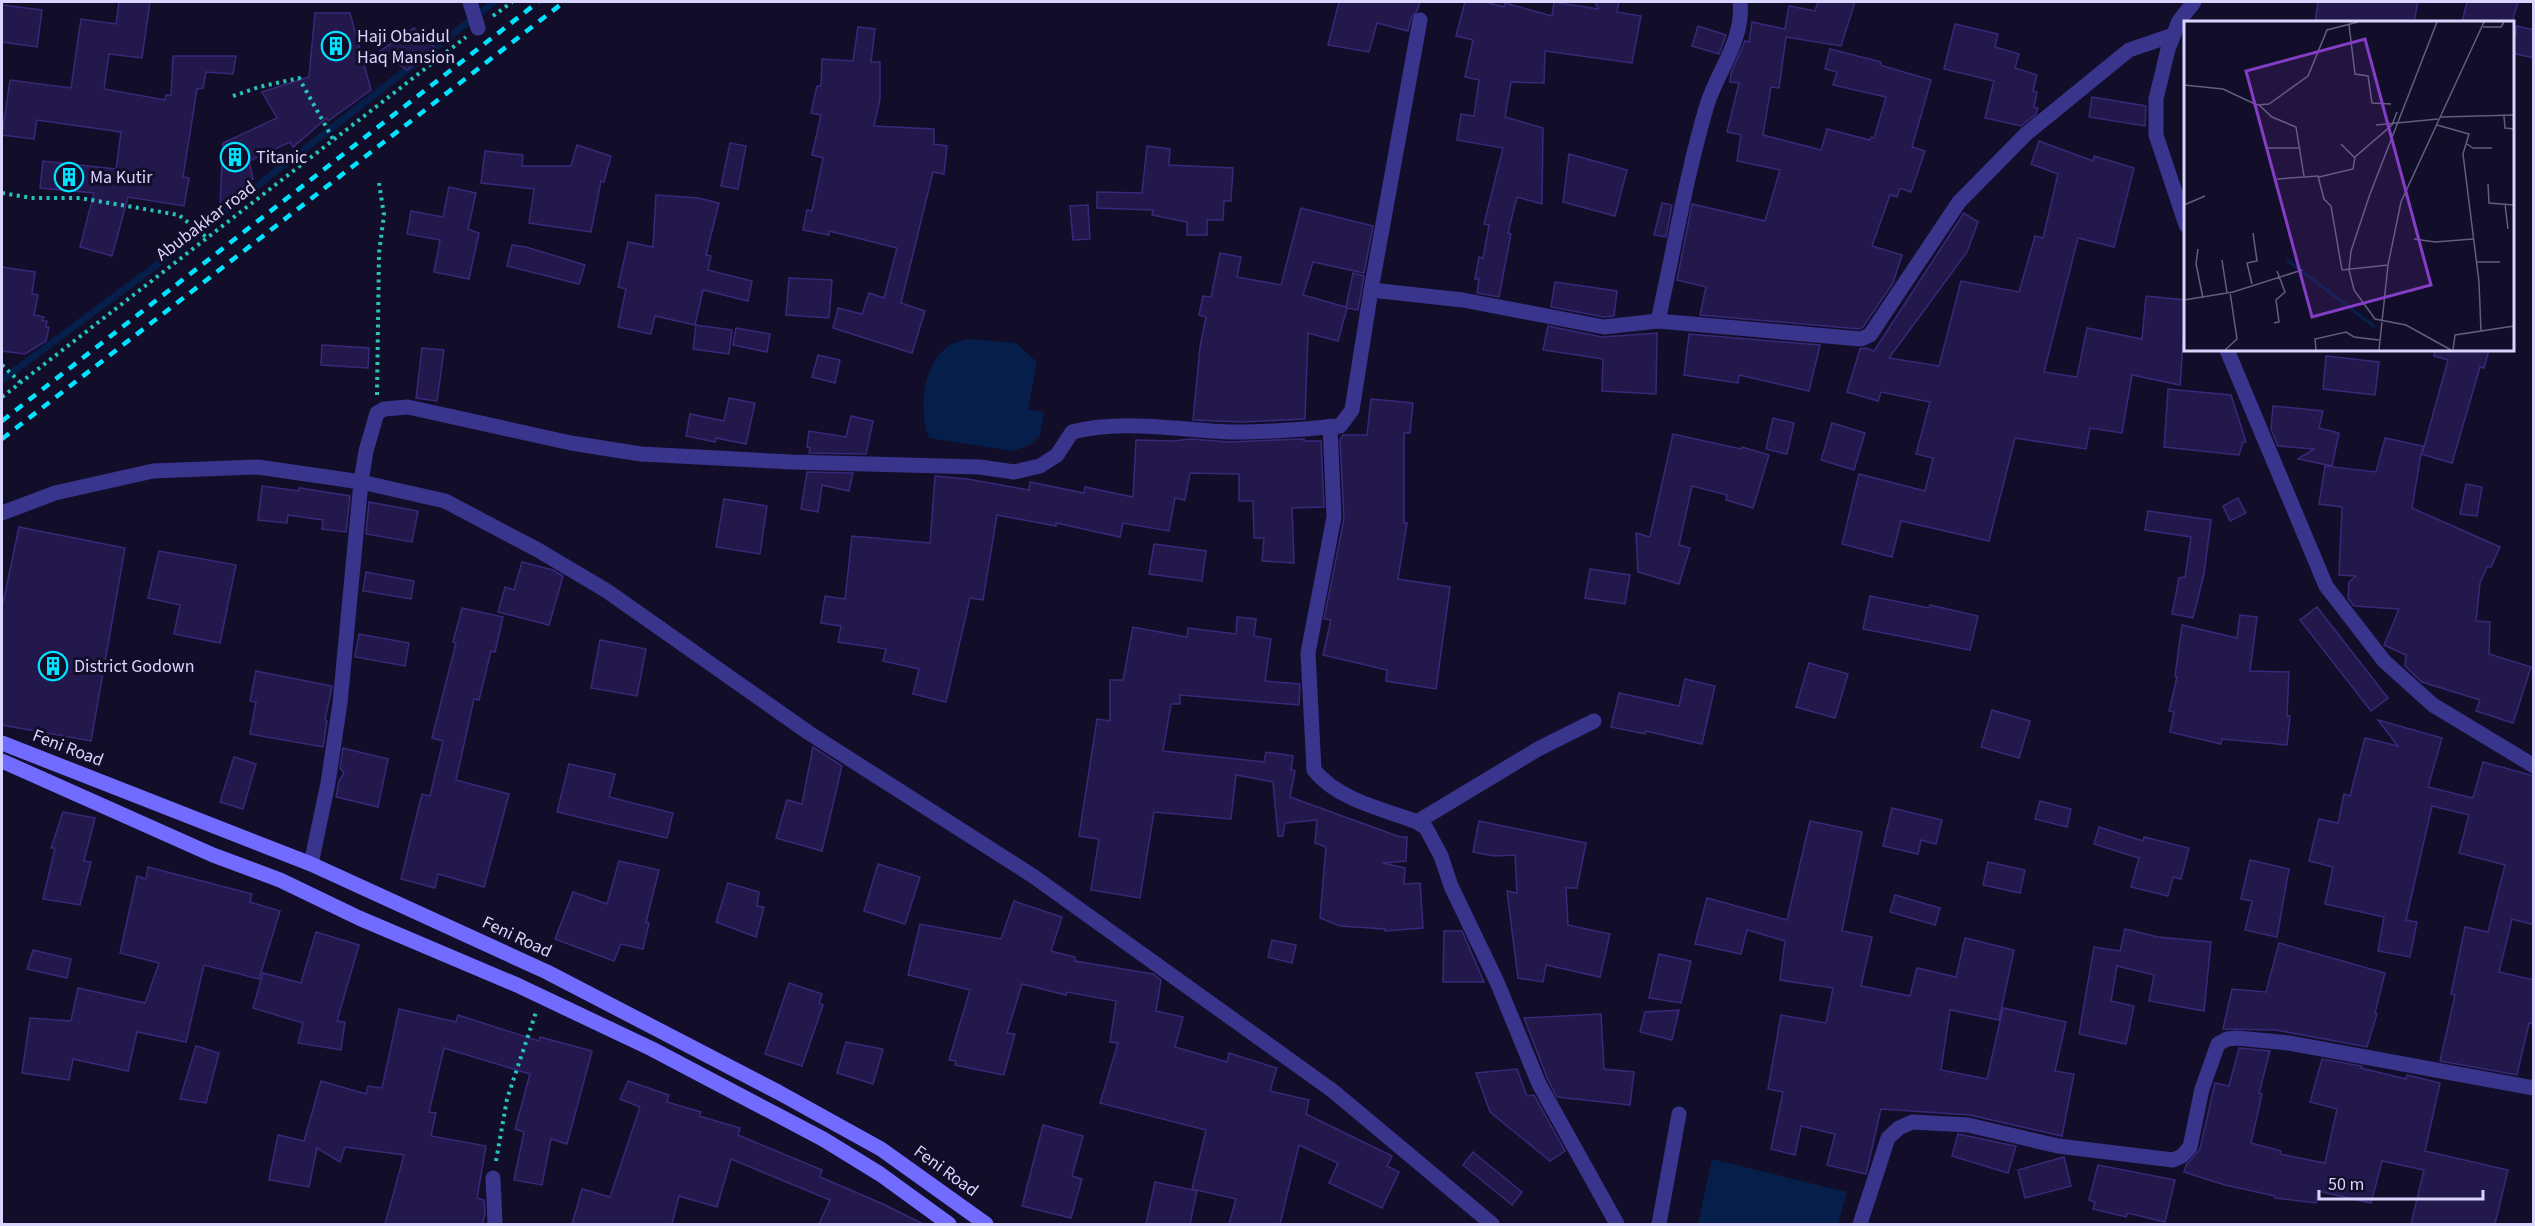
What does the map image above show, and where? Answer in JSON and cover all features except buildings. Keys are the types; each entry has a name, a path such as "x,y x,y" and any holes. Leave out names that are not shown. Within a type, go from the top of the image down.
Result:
{"main road":[{"name":"Feni Road","path":"2,743 311,864 547,972 778,1092 881,1149 986,1224"},
{"path":"2,761 213,855 280,880 359,918 541,997 652,1049 823,1139 880,1174 949,1224"}],"street":[{"path":"470,2 478,28"},
{"path":"1658,321 1708,103 1734,44 1742,17 1740,2"},
{"path":"2184,219 2156,135 2156,99 2173,35 2179,21 2194,2"},
{"path":"311,864 328,783 340,703 361,482 372,426 377,413 384,409 408,407 571,443 642,454 792,462 980,467 1014,471 1040,466 1057,455 1072,432 1104,425 1231,432 1340,426 1352,410 1371,290 1420,20"},
{"path":"1371,290 1463,300 1604,327 1658,321 1861,339 1870,335 1959,202 2026,134 2129,50 2173,35"},
{"path":"2227,351 2326,586 2384,661 2433,705 2534,766"},
{"path":"1330,426 1334,517 1308,653 1314,770 1324,782 1346,795 1417,822 1426,828 1441,856 1451,886 1497,982 1539,1084 1617,1224"},
{"path":"2,513 55,493 153,471 258,467 361,482 445,501 538,550 607,591 809,733 1033,876 1333,1091 1492,1224"},
{"path":"1417,822 1538,749 1594,721"},
{"path":"1860,1224 1888,1138 1899,1128 1912,1122 1968,1125 2069,1147 2173,1160 2182,1156 2190,1147 2202,1089 2218,1044 2227,1039 2289,1043 2534,1088"},
{"path":"1659,1224 1679,1114"},
{"path":"493,1178 495,1224"}],"path":[{"name":"Abubakkar road","path":"2,397 512,2"},
{"path":"232,96 299,78 334,141"},
{"path":"377,413 379,253 384,215 379,183"},
{"path":"2,193 32,198 80,198 179,215 206,237"},
{"path":"2,365 20,382"},
{"path":"493,1178 507,1099 541,997"}],"water":[{"path":"968,339 1016,343 1037,362 1028,409 1044,412 1040,435 1030,445 1012,451 929,438 923,401 928,375 933,363 941,353 952,344"},
{"path":"1712,1159 1847,1192 1838,1224 1698,1224"}],"waterway":[{"path":"2,380 177,250 494,2"}],"railway":[{"path":"2,421 538,2"},
{"path":"2,439 564,2"}],"place":[{"name":"Haji Obaidul Haq Mansion","path":"336,46"},
{"name":"Titanic","path":"235,157"},
{"name":"Ma Kutir","path":"69,177"},
{"name":"District Godown","path":"53,666"}]}
